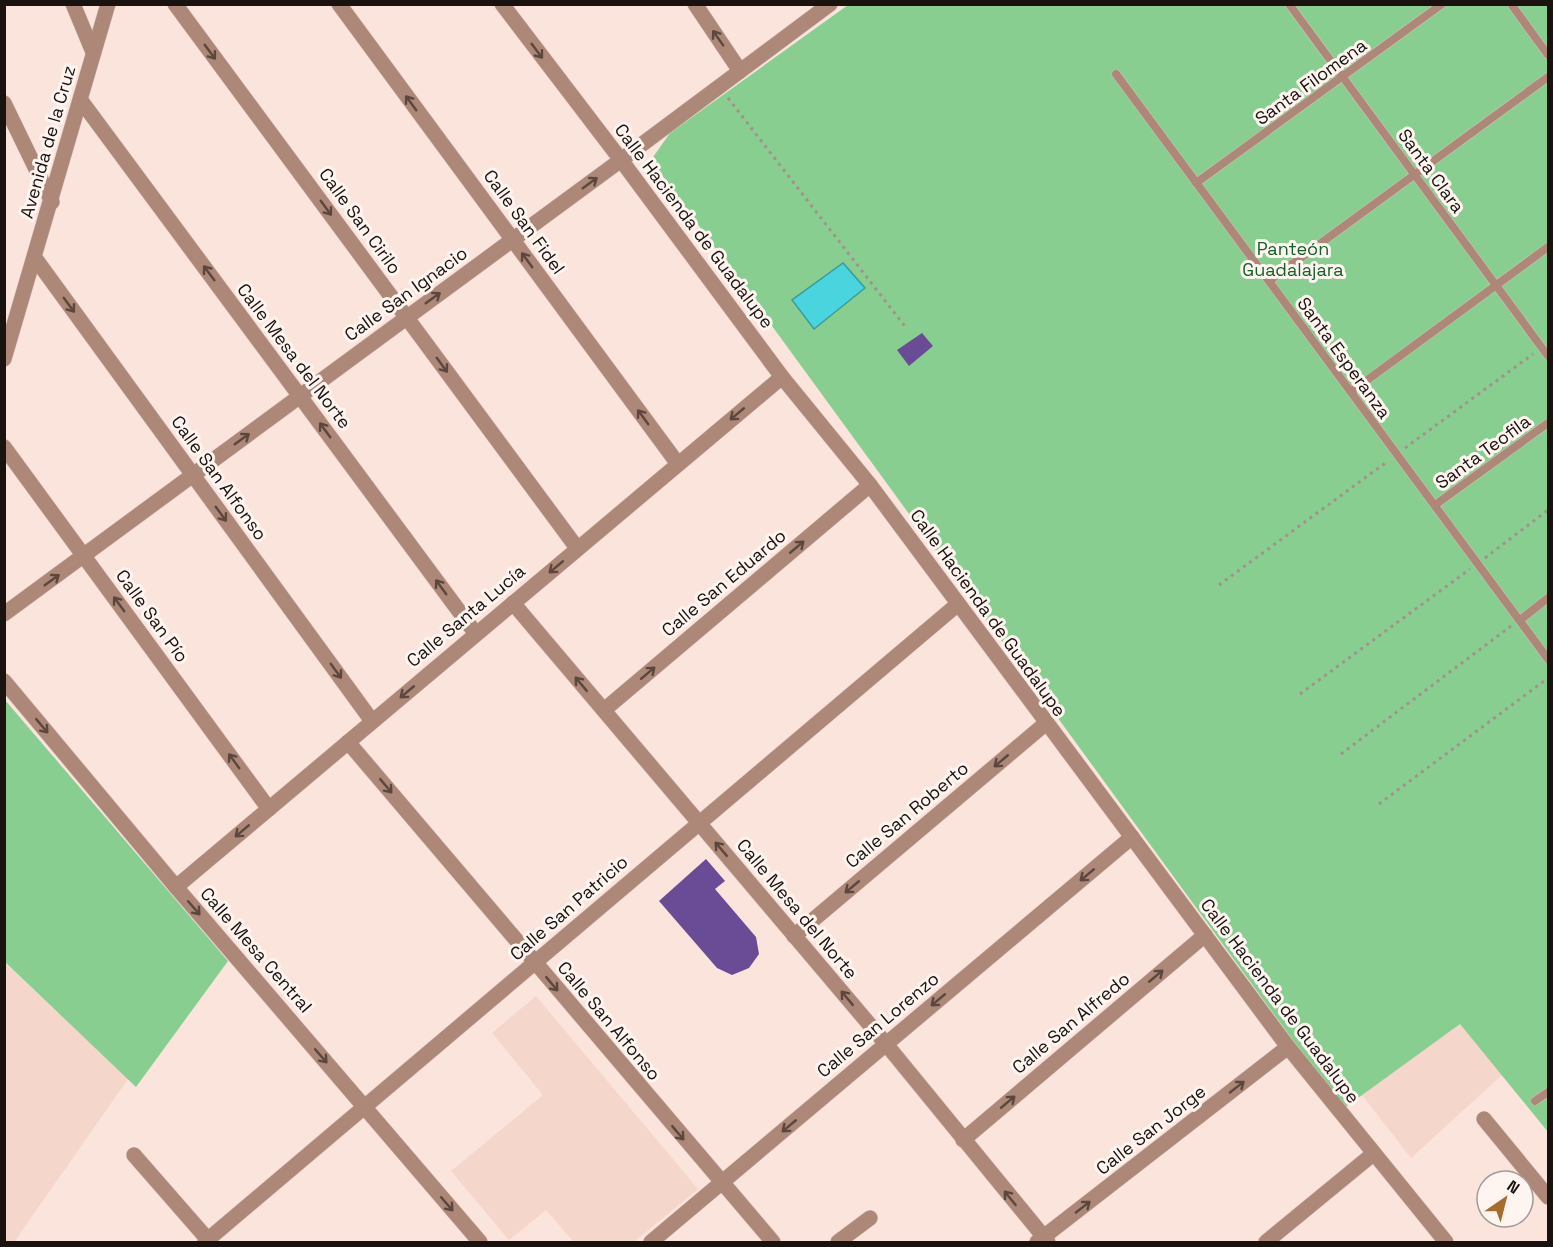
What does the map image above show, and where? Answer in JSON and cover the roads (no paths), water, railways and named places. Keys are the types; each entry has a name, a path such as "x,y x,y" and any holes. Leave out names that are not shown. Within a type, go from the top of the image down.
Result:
{"street":[{"path":"73,4 93,52"},
{"name":"Avenida de la Cruz","path":"4,359 82,102 93,52 108,4"},
{"name":"Calle San Cirilo","path":"175,4 577,548"},
{"name":"Calle San Fidel","path":"339,4 678,464"},
{"name":"Calle Hacienda de Guadalupe","path":"502,4 782,377 870,485 1045,724 1288,1047 1446,1242"},
{"path":"694,4 740,71"},
{"name":"Calle San Ignacio","path":"4,614 830,4"},
{"name":"Calle Mesa del Norte","path":"82,102 476,634"},
{"path":"4,103 52,202"},
{"name":"Calle San Alfonso","path":"35,258 372,721"},
{"name":"Calle Santa Lucía","path":"176,887 782,377"},
{"name":"Calle San Pío","path":"4,447 269,808"},
{"name":"Calle San Eduardo","path":"604,710 870,485"},
{"name":"Calle Mesa del Norte","path":"513,603 886,1044 1043,1241"},
{"name":"Calle San Patricio","path":"207,1242 958,604"},
{"name":"Calle Mesa Central","path":"4,681 176,887 480,1242"},
{"name":"Calle San Roberto","path":"794,936 1045,724"},
{"name":"Calle San Alfonso","path":"348,742 772,1242"},
{"name":"Calle San Lorenzo","path":"651,1242 1132,837"},
{"name":"Calle San Alfredo","path":"963,1140 1204,935"},
{"name":"Calle San Jorge","path":"1043,1241 1288,1047"},
{"path":"1484,1119 1548,1197"},
{"path":"1266,1242 1373,1154"},
{"path":"135,1155 207,1242"},
{"path":"838,1242 870,1218"}],"lane":[{"name":"Santa Clara","path":"1289,4 1548,356"},
{"name":"Santa Filomena","path":"1196,183 1442,4"},
{"path":"1511,4 1548,55"},
{"name":"Santa Esperanza","path":"1116,74 1548,659"},
{"path":"1269,281 1548,77"},
{"path":"1351,392 1548,247"},
{"name":"Santa Teofila","path":"1435,505 1548,423"},
{"path":"1520,620 1548,598"},
{"path":"1535,1101 1548,1092"}],"water":[{"path":"843,263 865,288 814,329 792,300"}],"park label":[{"name":"Panteón Guadalajara","path":"1293,259"}]}
